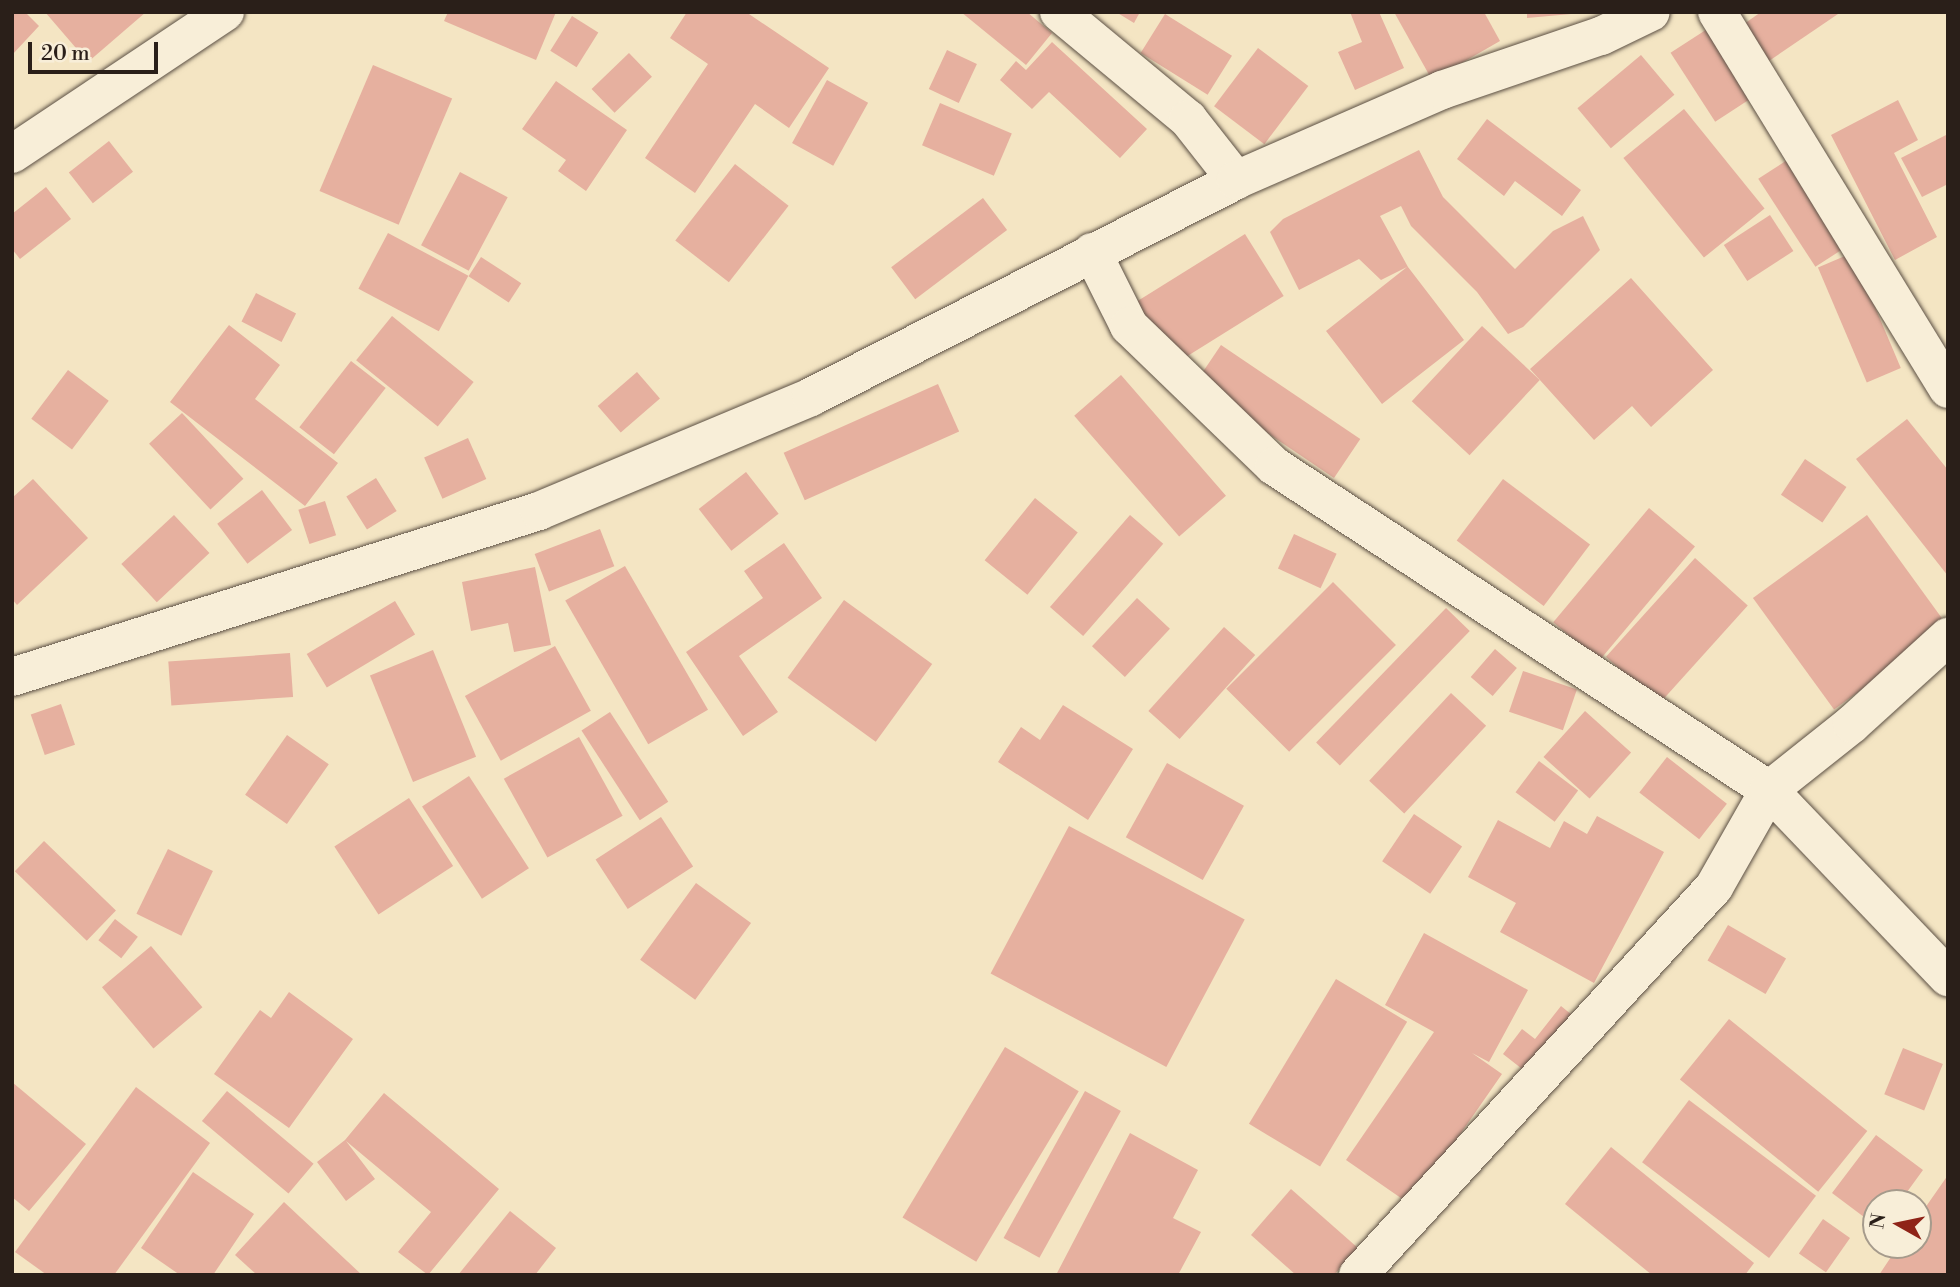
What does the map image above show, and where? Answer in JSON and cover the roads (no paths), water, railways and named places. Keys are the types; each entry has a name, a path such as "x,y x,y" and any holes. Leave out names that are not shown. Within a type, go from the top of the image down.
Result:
{"street":[{"path":"12,154 225,12"},
{"path":"1059,12 1188,120 1236,180"},
{"path":"12,677 539,511 811,397 1236,180 1442,90 1601,36 1651,12"},
{"path":"1717,12 1948,389"},
{"path":"1092,252 1129,326 1274,466 1769,790 1948,977"},
{"path":"1358,1275 1714,887 1769,790 1852,724 1948,637"}]}
